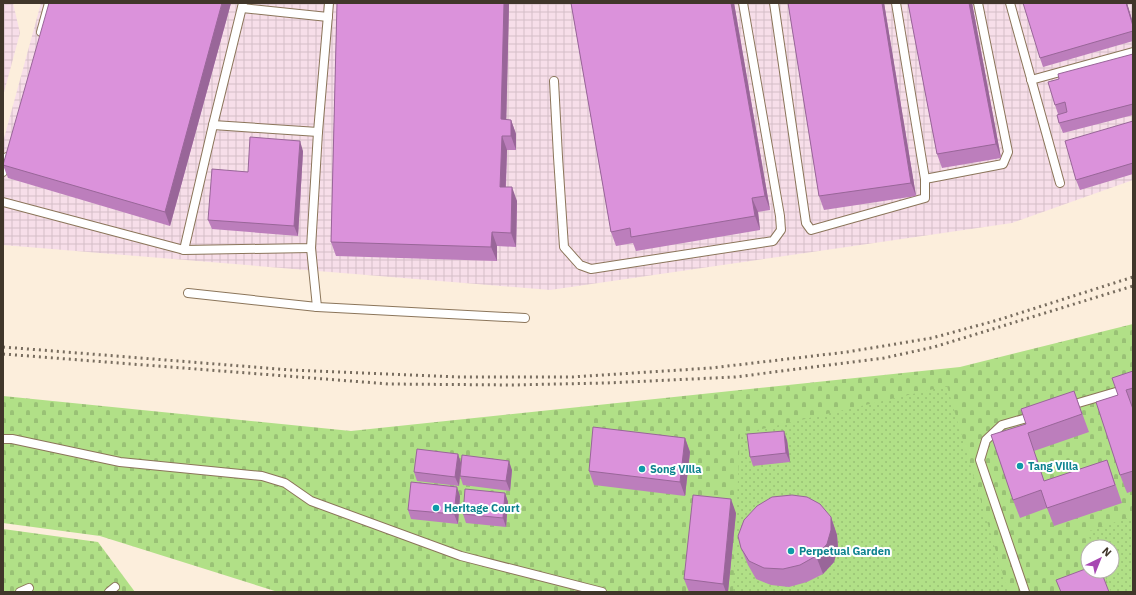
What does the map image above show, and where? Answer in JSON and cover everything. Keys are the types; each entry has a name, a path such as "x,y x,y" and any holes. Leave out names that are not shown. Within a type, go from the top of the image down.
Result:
{"lane":[{"path":"38,41 49,3"},
{"path":"317,307 311,248 318,132 329,3"},
{"path":"554,81 564,247 580,265 591,270 773,241 781,230 780,216 743,3"},
{"path":"774,3 806,223 812,230 925,198 924,179 896,3"},
{"path":"924,179 1002,164 1008,152 978,3"},
{"path":"1010,3 1060,183"},
{"path":"184,250 243,6 328,17"},
{"path":"1032,80 1133,52"},
{"path":"213,125 318,132"},
{"path":"3,172 9,149"},
{"path":"3,202 184,250 311,248"},
{"path":"188,293 317,307 525,318"},
{"path":"1060,409 1133,388"},
{"path":"1025,592 980,460 986,440 1002,425 1038,415"},
{"path":"3,439 12,439 120,462 262,476 285,482 311,501 461,556 602,592"},
{"path":"20,592 29,588"}],"shaded area":[{"path":"3,3 13,3 20,33 3,96"},
{"path":"41,3 1133,3 1133,180 1012,223 550,290 3,245 3,142"}],"green space":[{"path":"1133,324 1133,592 278,592 100,536 3,523 3,396 351,431 960,367"},
{"path":"947,386 1008,592 733,592 740,434"},
{"path":"1133,516 1133,592 1111,592 1106,579 1120,579 1120,539 1090,539 1087,532"},
{"path":"3,529 98,542 135,592 3,592"}],"building":[{"path":"49,3 222,3 165,212 3,165"},
{"path":"337,3 504,3 501,119 511,120 511,136 502,136 500,187 512,187 511,233 492,232 491,247 331,242"},
{"path":"571,3 731,3 765,196 752,198 755,216 631,237 630,228 611,232"},
{"path":"788,3 882,3 911,183 819,196"},
{"path":"908,3 969,3 996,144 937,154"},
{"path":"1023,3 1126,3 1133,26 1133,31 1040,58"},
{"path":"1133,54 1133,104 1059,123 1057,115 1067,112 1065,102 1055,105 1048,82 1059,79 1058,74"},
{"path":"1133,121 1133,163 1076,180 1065,141"},
{"path":"250,137 300,141 294,226 208,220 212,169 248,172"},
{"path":"1133,371 1133,388 1126,390 1133,409 1133,471 1120,475 1096,402 1118,395 1112,378"},
{"path":"1074,391 1082,414 1028,433 1044,481 1107,460 1115,485 1047,508 1041,490 1013,500 991,435 1026,424 1021,409"},
{"name":"Song Villa","path":"593,427 685,438 680,482 589,471"},
{"path":"784,431 786,453 750,457 747,434"},
{"path":"417,449 458,454 455,477 414,472"},
{"path":"462,455 509,461 506,481 460,476"},
{"name":"Heritage Court","path":"411,482 457,487 454,514 408,510"},
{"path":"465,489 505,493 503,518 463,514"},
{"path":"693,495 731,499 723,584 684,579"},
{"name":"Perpetual Garden","path":"792,495 807,497 820,504 831,517 831,530 827,544 816,556 800,565 783,569 764,568 749,561 741,548 738,536 744,520 757,506 772,497"},
{"path":"1080,571 1080,579 1104,579 1109,592 1061,592 1056,580"}],"railway":[{"path":"3,347 291,370 457,377 572,377 711,368 847,352 932,338 998,320 1133,277"},
{"path":"3,354 389,384 512,385 607,383 735,377 884,358 934,347 1133,286"}],"place":[{"name":"Tang Villa","path":"1020,466"},
{"name":"Song Villa","path":"642,469"},
{"name":"Heritage Court","path":"436,508"},
{"name":"Perpetual Garden","path":"791,551"}]}
